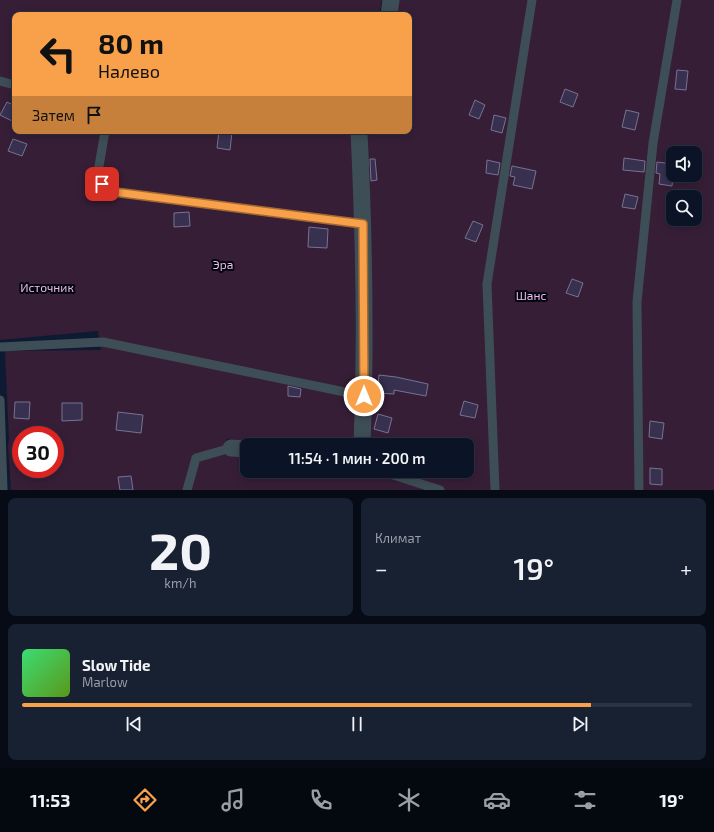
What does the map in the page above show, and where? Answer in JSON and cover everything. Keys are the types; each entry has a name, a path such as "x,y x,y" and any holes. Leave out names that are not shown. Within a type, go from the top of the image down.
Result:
{"street":[{"path":"390,12 392,0"},
{"path":"358,134 363,224 364,396 362,438"}],"lane":[{"path":"495,490 487,284 532,0"},
{"path":"639,490 636,302 653,143 677,0"},
{"path":"0,81 12,84"},
{"path":"104,134 97,178 107,191 363,224"},
{"path":"0,347 102,342 364,396"},
{"path":"0,400 3,490"},
{"path":"186,490 196,458 239,449"},
{"path":"403,478 440,490"}],"green space":[{"name":"Шанс","path":"0,0 382,0 380,12 12,12 12,134 354,134 356,438 240,438 240,440 226,439 226,451 240,453 240,478 474,478 474,438 369,438 368,134 412,134 412,12 397,12 399,0 714,0 714,490 11,490 5,351 101,350 98,331 0,340"}],"building":[{"path":"677,70 688,71 686,90 675,89"},
{"path":"565,89 578,94 573,107 560,102"},
{"path":"475,100 485,105 479,119 469,115"},
{"path":"7,102 12,104 12,121 0,115"},
{"path":"626,110 639,113 635,130 622,127"},
{"path":"494,115 506,118 502,133 491,130"},
{"path":"219,134 232,134 230,150 217,148"},
{"path":"13,139 27,144 22,156 8,151"},
{"path":"624,158 645,161 644,172 623,170"},
{"path":"370,159 375,159 377,180 371,181"},
{"path":"487,160 500,163 498,175 486,173"},
{"path":"657,162 666,163 666,182 672,182 672,186 659,184 660,174 656,173"},
{"path":"512,166 536,171 532,189 513,185 515,177 510,176"},
{"path":"625,194 638,197 635,209 622,207"},
{"path":"189,212 190,226 174,227 174,213"},
{"path":"473,221 483,225 476,242 465,238"},
{"path":"309,227 328,229 327,248 308,247"},
{"path":"572,279 583,283 578,297 566,293"},
{"path":"379,375 428,384 426,396 394,390 394,394 377,393"},
{"path":"288,386 301,389 300,397 288,396"},
{"path":"464,401 478,405 475,418 460,415"},
{"path":"15,402 30,402 29,419 14,418"},
{"path":"62,403 82,403 82,420 62,421"},
{"path":"118,412 143,415 141,433 116,430"},
{"path":"378,414 392,418 388,433 374,429"},
{"path":"650,421 664,423 662,439 649,437"},
{"path":"650,468 662,469 662,485 650,484"},
{"path":"131,476 133,490 120,490 118,477"}],"route":[{"path":"102,184 107,191 363,224 364,396"}],"park label":[{"name":"Эра","path":"223,265"},
{"name":"Источник","path":"47,288"}]}
